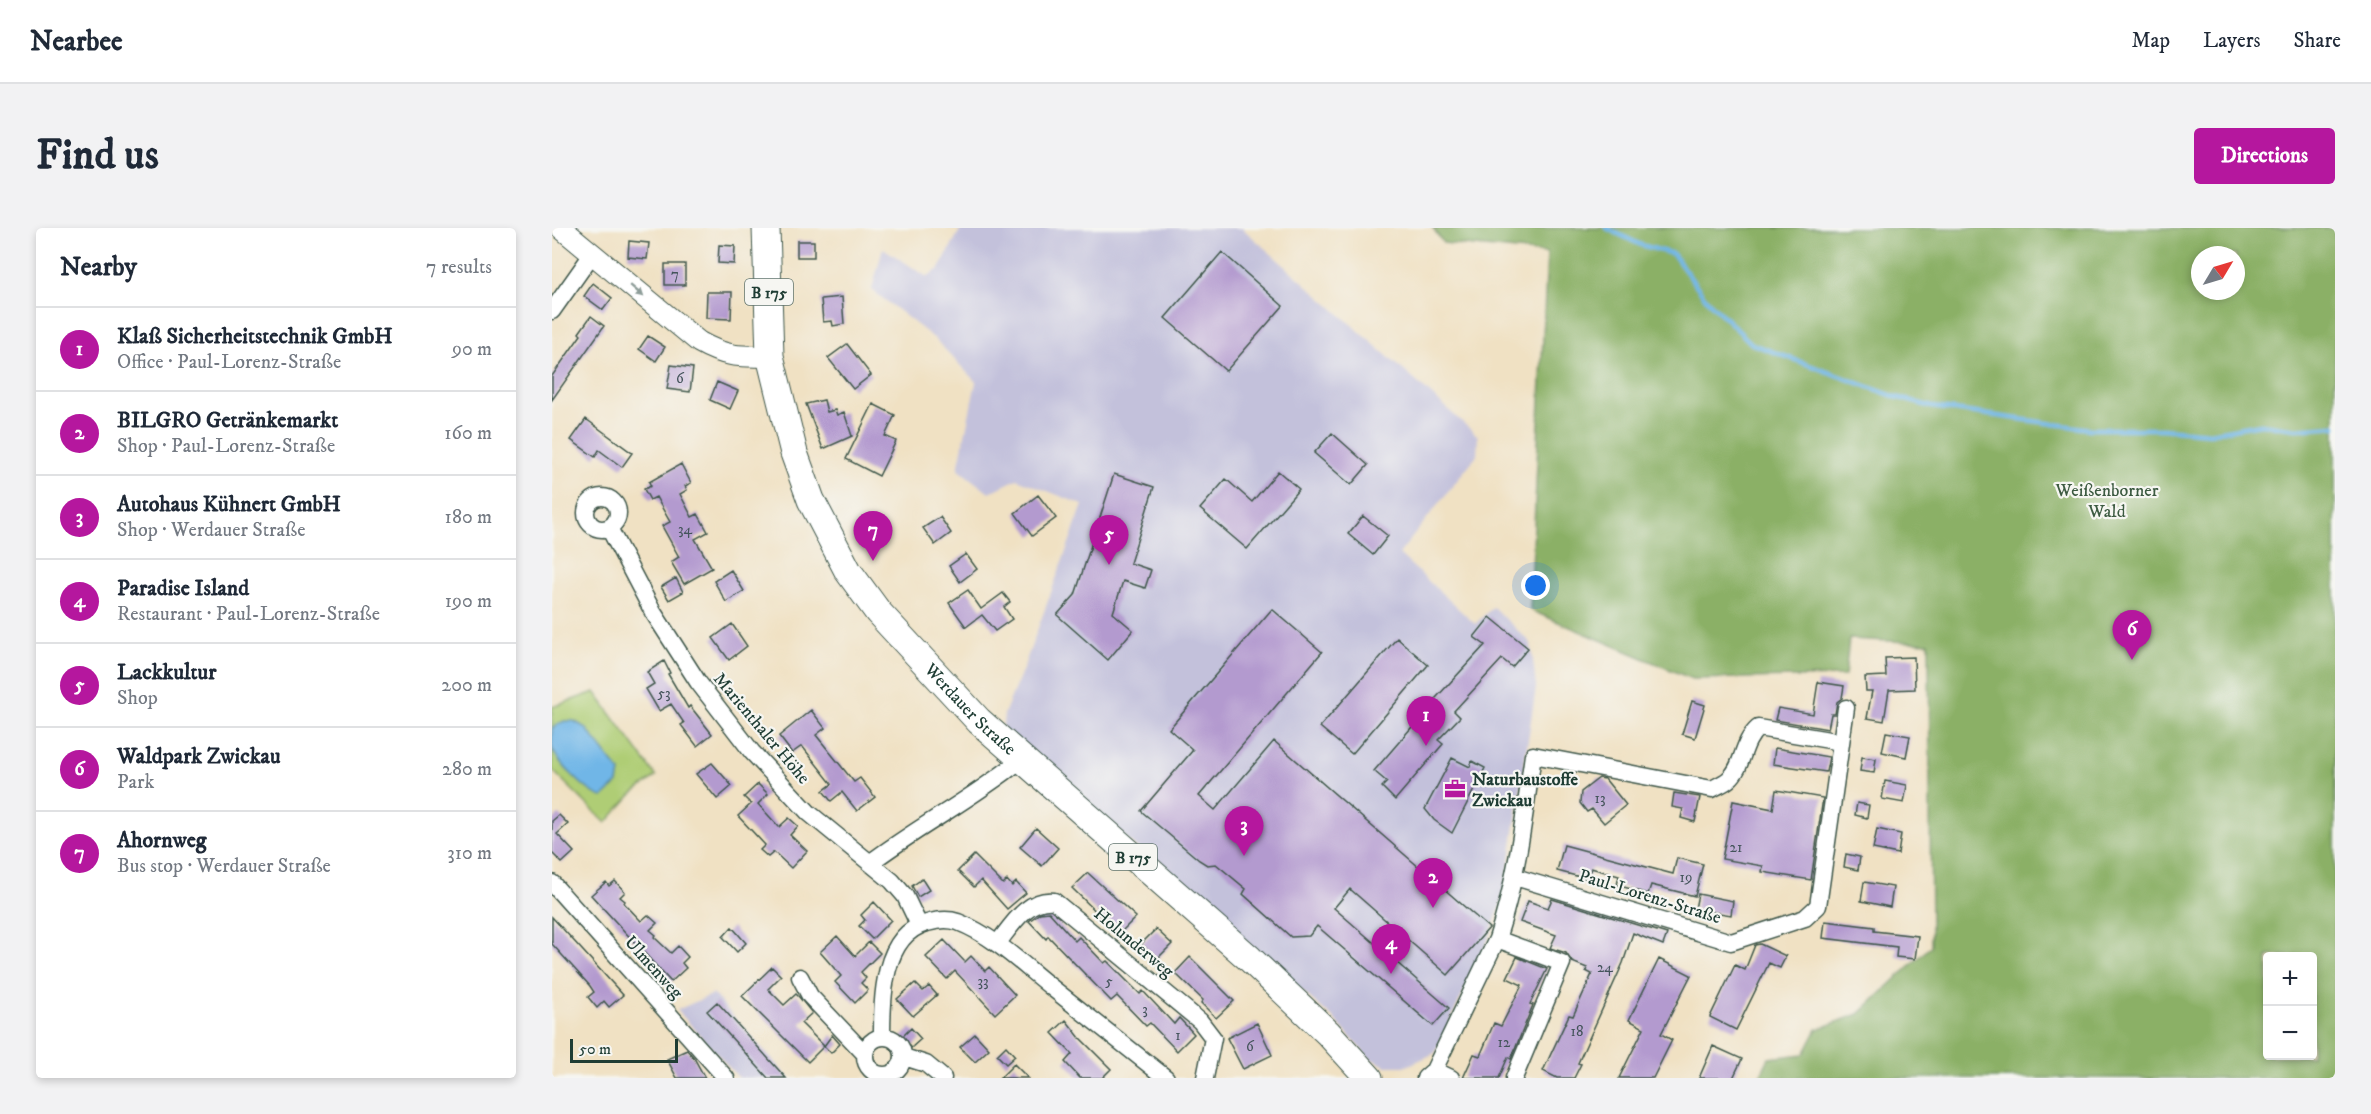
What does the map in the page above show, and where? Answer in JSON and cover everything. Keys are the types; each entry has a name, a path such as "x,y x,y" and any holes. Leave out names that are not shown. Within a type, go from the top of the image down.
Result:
{"main road":[{"name":"Werdauer Straße","path":"766,228 770,356 794,453 808,491 848,571 878,612 957,698 1022,759 1258,967 1328,1033 1369,1078"}],"street":[{"path":"561,228 699,342 718,353 737,357 770,356"},
{"path":"552,311 593,253"},
{"name":"Marienthaler Höhe","path":"609,528 653,612 698,682 752,752 809,813 892,882 905,896 920,925"},
{"name":"Paul-Lorenz-Straße","path":"1515,877 1731,942 1805,918 1818,906 1846,708"},
{"path":"1451,1078 1429,1074 1497,939 1515,877 1533,755 1712,789 1730,779 1749,737 1758,728 1841,742"},
{"path":"870,863 904,837 997,779 1022,759"},
{"name":"Ulmenweg","path":"552,883 726,1078"},
{"name":"Holunderweg","path":"997,944 1022,912 1043,900 1054,901 1200,1021 1214,1038 1205,1078"},
{"path":"882,1037 887,976 891,957 907,934 920,925 938,920 956,921 997,944 1166,1078"},
{"path":"1497,939 1562,963 1514,1078"},
{"path":"800,977 810,996 865,1054 866,1063 878,1076 886,1075 898,1068 904,1057"},
{"path":"865,1054 874,1040 890,1037 897,1041 904,1057 926,1064 943,1078"}],"shaded area":[{"path":"961,228 1242,228 1478,436 1477,455 1399,554 1475,624 1493,607 1531,643 1536,687 1505,892 1489,938 1435,1053 1407,1066 1386,1066 1369,1058 1334,1019 1002,730 1004,714 1023,669 1083,505 1017,479 989,493 958,469 976,382 935,339 872,290 883,248 927,277 939,269"},
{"path":"713,994 789,1078 739,1078 677,1010"}],"green space":[{"name":"Weißenborner Wald","path":"1433,228 2335,228 2335,1078 1759,1078 1769,1058 1804,1054 1817,1029 1859,1014 1931,946 1929,643 1849,639 1845,676 1692,679 1530,610 1547,253 1443,243"},
{"path":"595,692 656,776 631,795 606,823 552,770 552,707"}],"water":[{"path":"564,721 574,721 586,728 620,772 618,783 603,797 582,784 555,753 552,747 552,728"}],"building":[{"path":"629,241 649,243 647,259 628,257"},
{"path":"797,241 814,241 814,257 797,257"},
{"path":"719,245 735,246 734,264 718,263"},
{"path":"1222,252 1283,306 1226,371 1165,318"},
{"path":"665,264 685,264 685,285 665,285"},
{"path":"593,283 612,298 603,310 584,296"},
{"path":"707,292 732,292 731,319 706,318"},
{"path":"842,297 844,324 833,326 832,321 823,322 821,299"},
{"path":"591,316 604,326 552,400 552,376 581,335 579,333"},
{"path":"648,336 665,347 656,361 639,349"},
{"path":"847,344 871,375 853,389 828,358"},
{"path":"671,365 693,368 690,392 667,389"},
{"path":"717,382 738,391 730,409 710,400"},
{"path":"824,400 827,412 835,410 837,415 844,412 852,436 823,449 806,404"},
{"path":"873,404 895,415 885,436 896,441 879,476 846,459"},
{"path":"586,419 632,453 622,467 599,450 595,457 571,440"},
{"path":"1332,433 1368,465 1351,485 1314,453"},
{"path":"681,464 691,483 685,486 687,490 680,494 692,517 698,514 708,532 695,539 712,568 684,584 671,562 679,557 662,526 670,522 656,497 650,500 644,489 651,486 649,482"},
{"path":"1278,471 1299,489 1247,549 1200,509 1226,479 1252,502"},
{"path":"1114,474 1154,487 1130,563 1151,570 1145,588 1123,581 1113,613 1133,630 1108,660 1057,615 1075,595"},
{"path":"1038,495 1056,518 1032,536 1015,513"},
{"path":"1363,516 1388,536 1373,555 1348,534"},
{"path":"940,517 951,533 935,545 923,528"},
{"path":"966,554 977,569 960,582 949,566"},
{"path":"731,570 744,591 726,602 714,581"},
{"path":"676,578 683,592 669,600 661,587"},
{"path":"968,590 981,609 1003,593 1010,602 1004,607 1012,619 995,631 982,615 966,627 949,603"},
{"path":"1272,609 1322,652 1199,796 1215,810 1274,741 1489,928 1448,975 1350,889 1334,908 1449,1008 1433,1026 1317,926 1309,936 1291,937 1243,894 1246,889 1216,864 1207,865 1199,860 1141,811 1193,750 1169,729"},
{"path":"1490,617 1528,648 1512,667 1502,659 1454,711 1460,717 1438,740 1443,744 1395,800 1382,787 1387,782 1374,771 1423,712 1485,645 1474,637"},
{"path":"732,624 747,646 729,660 713,638"},
{"path":"1397,638 1428,665 1352,754 1320,727"},
{"path":"1914,657 1915,689 1889,690 1884,721 1867,718 1872,691 1866,691 1865,677 1886,676 1885,658"},
{"path":"664,661 670,673 668,674 688,708 690,706 712,734 697,746 681,725 684,723 671,704 659,711 646,689 654,684 647,672"},
{"path":"1818,682 1844,686 1835,714 1831,714 1828,729 1775,720 1778,708 1813,714"},
{"path":"1692,701 1705,705 1695,738 1682,734"},
{"path":"811,710 825,728 816,735 854,782 860,778 875,797 857,811 842,792 831,801 823,791 832,784 802,746 792,753 779,736"},
{"path":"1886,732 1910,736 1906,757 1882,752"},
{"path":"1775,748 1829,757 1826,772 1773,764"},
{"path":"1862,757 1876,759 1874,773 1860,771"},
{"name":"Naturbaustoffe Zwickau","path":"1452,758 1470,767 1472,761 1485,768 1452,833 1434,820 1425,809"},
{"path":"712,763 732,786 717,799 696,774"},
{"path":"1599,778 1605,779 1626,805 1604,823 1592,809 1587,812 1580,803 1581,792"},
{"path":"1885,781 1907,785 1904,803 1882,799"},
{"path":"758,784 768,794 758,804 779,827 789,818 798,826 790,835 807,851 791,868 774,852 768,857 760,850 765,845 738,816 751,804 744,797"},
{"path":"1776,790 1823,798 1811,880 1762,872 1763,866 1722,859 1733,801 1773,809"},
{"path":"1674,793 1700,797 1695,822 1681,818 1683,809 1672,807"},
{"path":"1857,803 1869,805 1867,818 1855,815"},
{"path":"559,815 568,824 557,834 574,852 562,863 552,853 552,821"},
{"path":"1036,828 1058,848 1042,866 1020,847"},
{"path":"1877,829 1901,834 1898,854 1873,849"},
{"path":"1564,845 1673,874 1677,858 1703,864 1695,896 1651,885 1648,894 1617,885 1619,876 1591,868 1588,879 1557,871"},
{"path":"1846,854 1860,857 1858,870 1844,867"},
{"path":"974,855 1003,884 1007,880 1012,886 1016,882 1026,893 1007,909 981,880 974,887 958,871"},
{"path":"1088,873 1136,917 1119,934 1072,888"},
{"path":"922,879 929,890 918,897 912,886"},
{"path":"615,881 625,892 620,897 641,921 648,915 657,923 650,930 656,935 654,937 671,953 678,946 688,957 682,963 686,968 671,982 591,895 606,882 609,886"},
{"path":"1864,882 1893,887 1890,907 1861,901"},
{"path":"1698,894 1733,901 1731,915 1695,909"},
{"path":"1552,899 1667,934 1663,945 1633,933 1623,963 1578,1063 1581,1064 1574,1078 1557,1078 1543,1071 1569,1015 1573,1016 1592,974 1586,971 1587,968 1572,962 1566,953 1550,948 1556,935 1520,922 1528,901 1548,908"},
{"path":"874,902 891,920 872,939 859,926 865,920 861,915"},
{"path":"1049,912 1075,941 1079,937 1104,963 1107,961 1140,994 1143,991 1174,1024 1179,1018 1194,1034 1177,1051 1150,1023 1146,1026 1117,996 1111,1001 1048,936 1046,939 1029,921 1040,913"},
{"path":"552,917 623,995 609,1007 604,1001 597,1008 588,997 594,992 590,986 552,944"},
{"path":"1825,921 1874,927 1874,931 1918,936 1915,959 1896,957 1897,947 1823,938"},
{"path":"732,927 746,943 737,952 723,937"},
{"path":"1156,929 1172,944 1157,959 1141,944"},
{"path":"837,936 855,956 869,942 880,953 861,972 866,978 861,983 868,990 855,1003 835,982 841,976 820,952"},
{"path":"944,940 965,962 971,956 985,971 989,967 1015,995 995,1014 955,971 947,979 926,957"},
{"path":"1760,944 1786,956 1780,968 1769,963 1736,1030 1710,1017 1735,965 1745,970 1755,945"},
{"path":"1190,957 1234,1001 1216,1018 1201,1003 1203,1000 1175,973"},
{"path":"1517,957 1547,969 1530,1004 1533,1005 1511,1059 1508,1057 1499,1078 1463,1078 1474,1054 1480,1056 1494,1023 1501,1026 1522,985 1507,978"},
{"path":"1659,959 1691,975 1661,1034 1672,1040 1653,1078 1619,1078 1644,1028 1629,1020"},
{"path":"772,967 781,976 768,989 784,1005 796,994 812,1013 801,1023 824,1046 808,1062 742,996"},
{"path":"915,983 923,991 929,986 937,995 913,1016 897,999"},
{"path":"717,1002 786,1078 768,1078 707,1011"},
{"path":"1066,1020 1080,1038 1111,1069 1102,1078 1080,1078 1065,1062 1072,1054 1052,1033"},
{"path":"1257,1023 1272,1055 1243,1069 1227,1038"},
{"path":"911,1028 921,1039 911,1048 901,1038"},
{"path":"975,1034 989,1049 975,1062 960,1047"},
{"path":"832,1035 840,1044 831,1053 824,1046"},
{"path":"1006,1046 1015,1056 1006,1064 997,1055"},
{"path":"1713,1046 1742,1059 1733,1078 1699,1078"},
{"path":"687,1050 705,1078 677,1078 667,1059"},
{"path":"1014,1064 1028,1078 1000,1078"}],"waterway":[{"path":"1606,228 1641,245 1673,254 1707,300 1752,344 1896,397 1932,407 2090,429 2162,429 2210,433 2261,424 2296,429 2335,426"}],"place":[{"name":"Ahornweg","path":"873,561"},
{"name":"Lackkultur","path":"1109,565"},
{"name":"Waldpark Zwickau","path":"2132,660"},
{"name":"Klaß Sicherheitstechnik GmbH","path":"1426,746"},
{"name":"Naturbaustoffe Zwickau","path":"1455,789"},
{"name":"Autohaus Kühnert GmbH","path":"1244,856"},
{"name":"BILGRO Getränkemarkt","path":"1433,908"},
{"name":"Paradise Island","path":"1391,974"}]}
